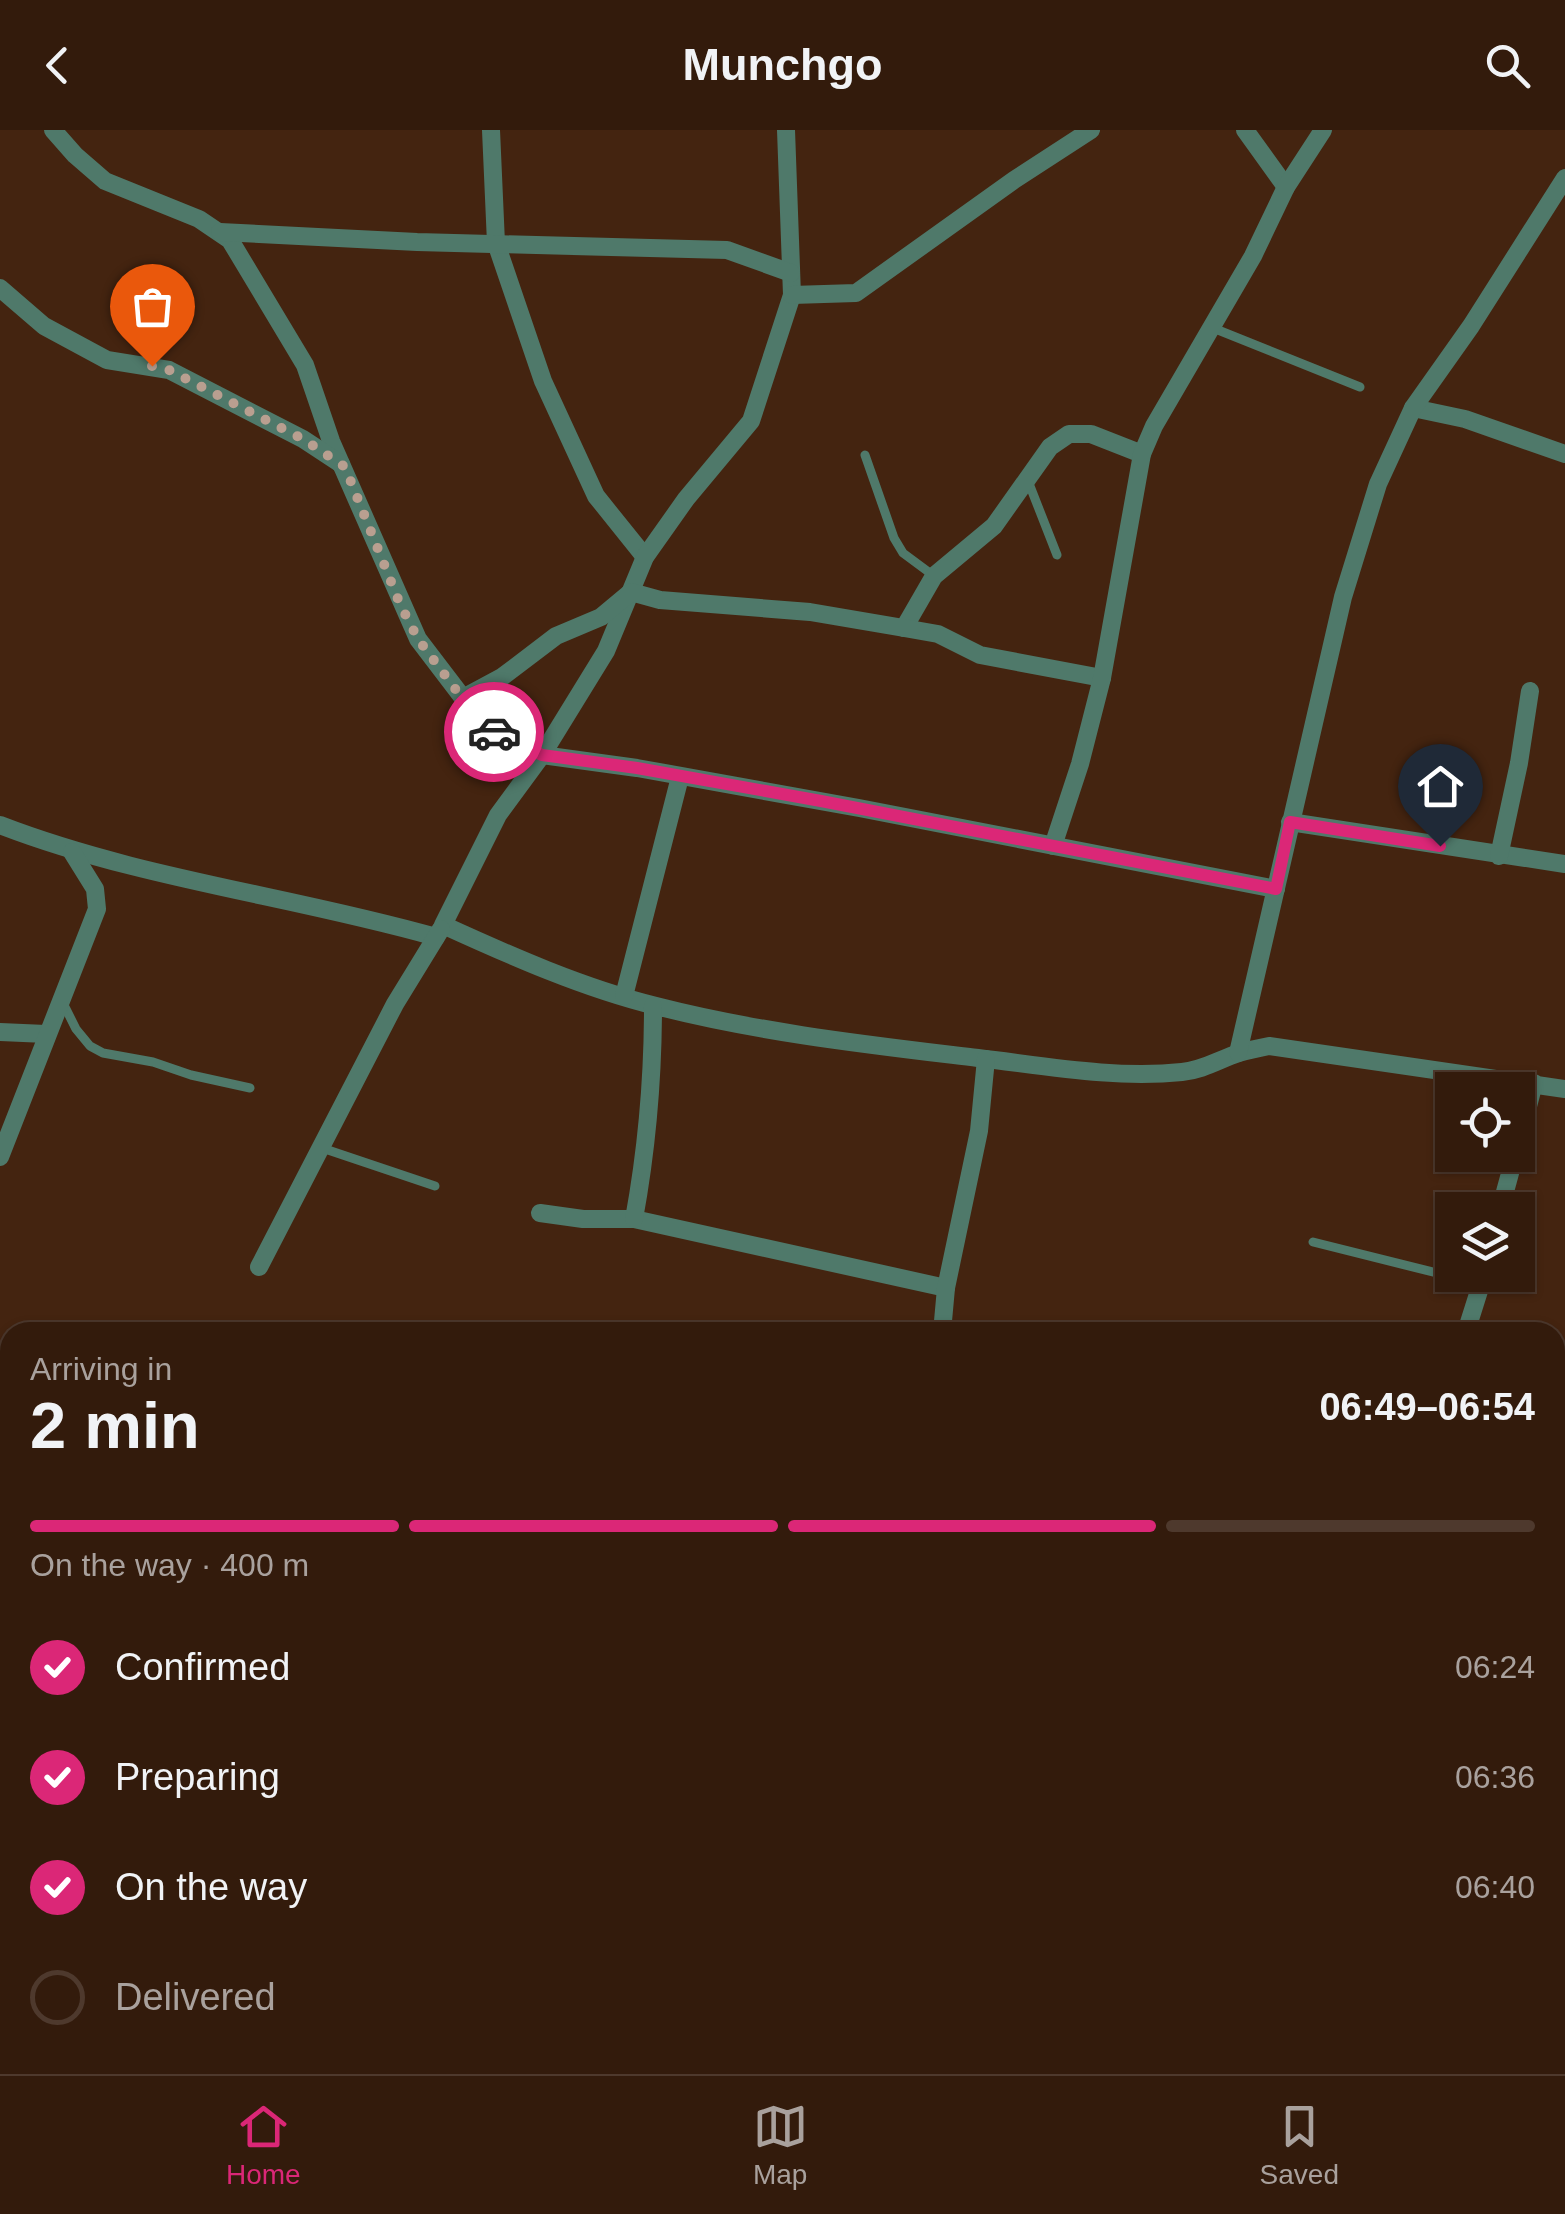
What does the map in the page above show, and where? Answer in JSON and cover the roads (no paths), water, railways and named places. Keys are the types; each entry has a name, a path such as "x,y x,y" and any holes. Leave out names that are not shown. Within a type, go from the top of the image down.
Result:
{"street":[{"path":"53,130 105,181 172,207 220,232 242,258 304,366 331,442 418,639 462,698 494,732 542,755 680,776 1276,889"},
{"path":"491,130 496,243 542,381 596,496 645,557"},
{"path":"260,1266 498,815 542,755 606,651 645,557 686,499 751,421 792,295 786,130"},
{"path":"792,295 856,292 1090,130"},
{"path":"1245,130 1286,187"},
{"path":"1052,846 1080,764 1102,678 1142,454 1286,187 1323,130"},
{"path":"1238,1053 1359,541 1378,484 1413,408 1565,178"},
{"path":"220,232 417,242 727,250 791,274"},
{"path":"0,288 44,326 106,360 169,370 303,439 345,467"},
{"path":"1413,408 1465,419 1565,454"},
{"path":"904,628 934,576 994,526 1050,447 1069,434 1108,439 1142,454"},
{"path":"462,698 502,677 556,636 602,616 631,592"},
{"path":"631,592 660,600 810,612 938,634 980,655 1102,678"},
{"path":"1499,856 1530,692"},
{"path":"624,996 680,776"},
{"path":"1290,822 1565,864"},
{"path":"0,825 72,852 440,931 654,1006 787,1031 986,1059 1145,1075 1188,1072 1269,1046 1455,1072"},
{"path":"0,1157 97,910 95,889 72,852"},
{"path":"95,889 115,861"},
{"path":"634,1219 646,1152 654,1006"},
{"path":"0,1032 46,1034"},
{"path":"943,1322 946,1288 969,1188 986,1059"},
{"path":"1535,1083 1565,1089"},
{"path":"540,1213 583,1219 634,1219 946,1288"},
{"path":"1469,1322 1478,1292"}],"lane":[{"path":"1210,327 1360,387"},
{"path":"866,456 894,538 903,553 934,576"},
{"path":"1027,479 1056,555"},
{"path":"61,999 76,1029 90,1046 103,1053 250,1088"},
{"path":"320,1147 435,1186"},
{"path":"1313,1242 1435,1269"}]}
